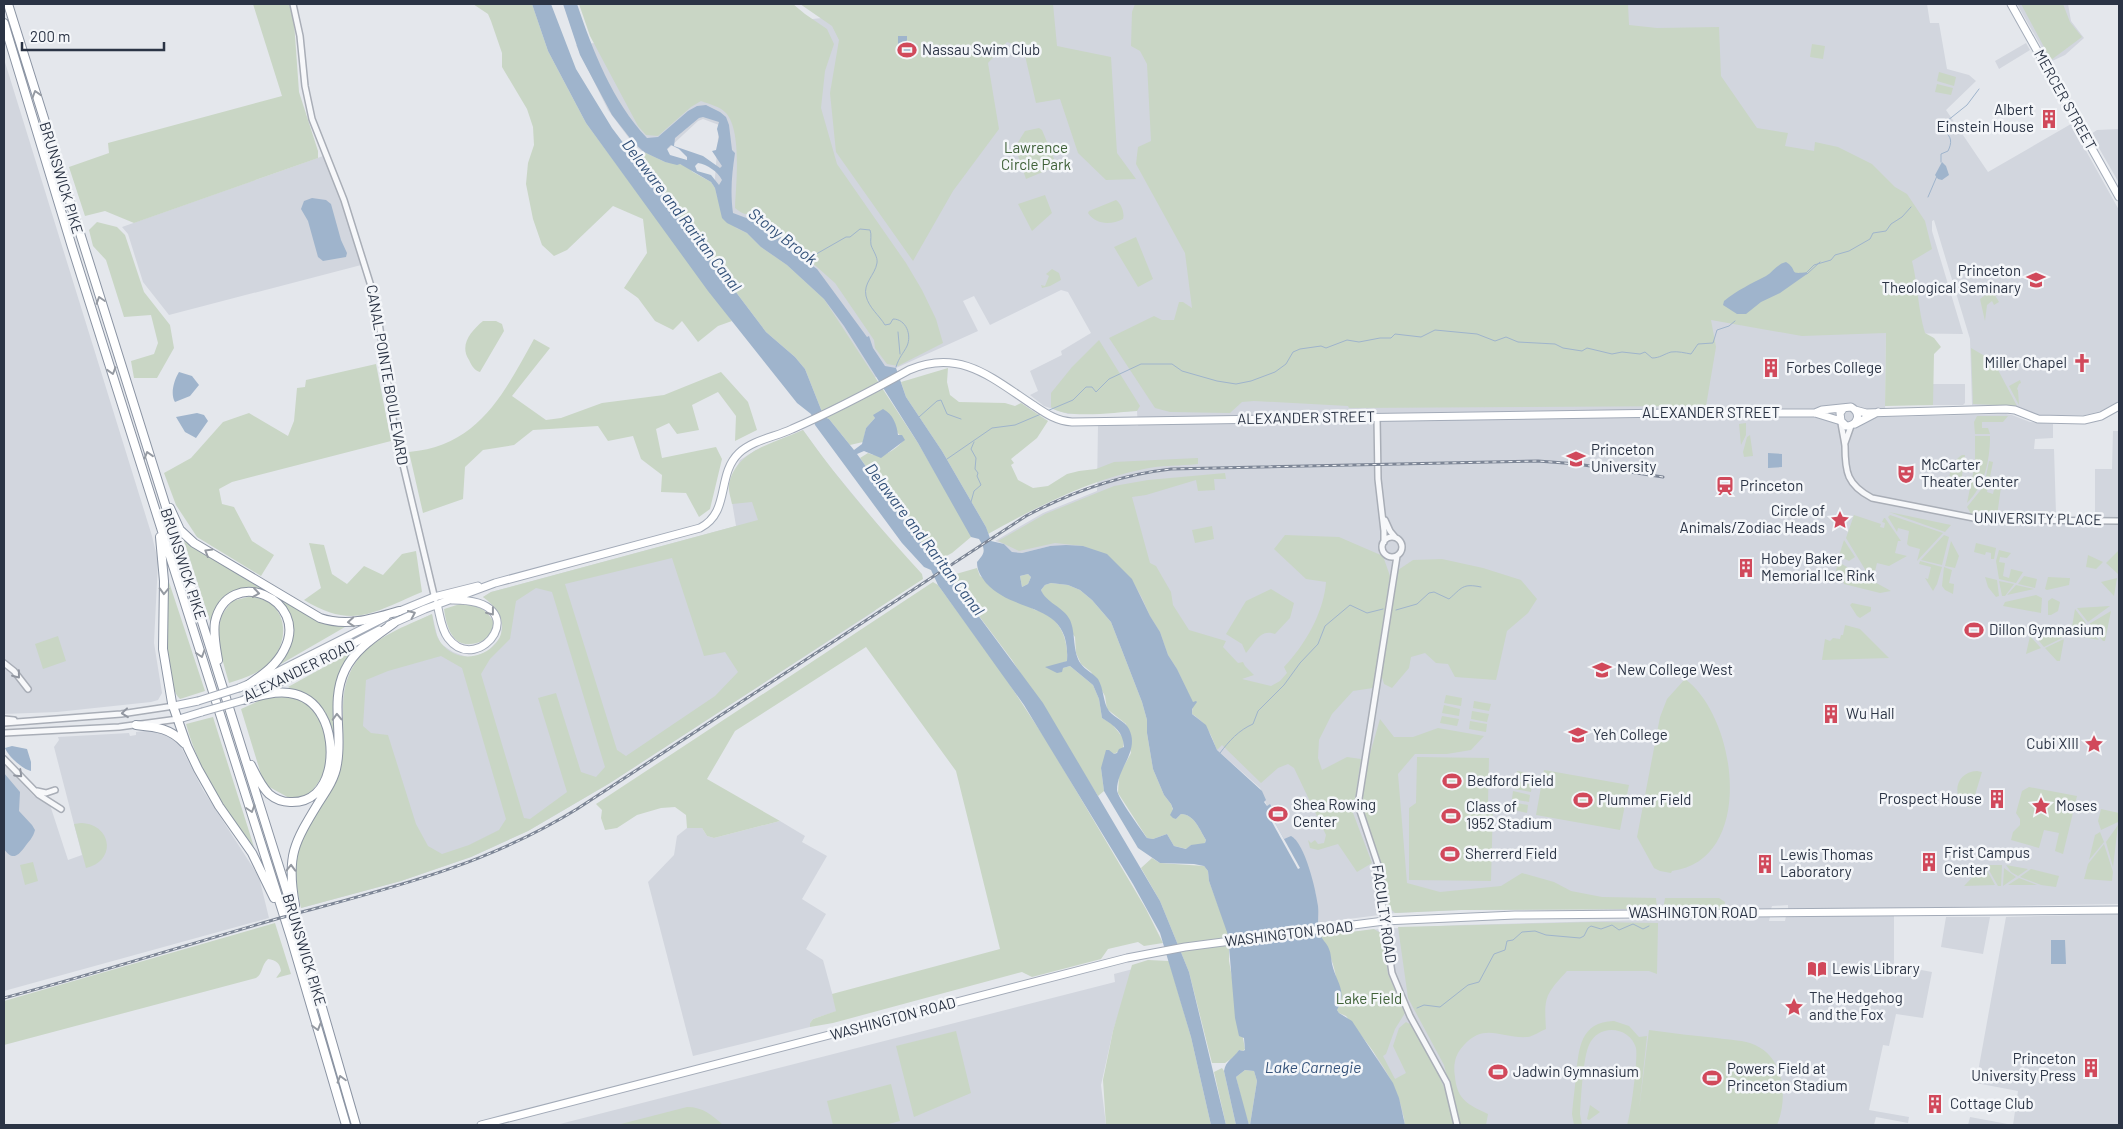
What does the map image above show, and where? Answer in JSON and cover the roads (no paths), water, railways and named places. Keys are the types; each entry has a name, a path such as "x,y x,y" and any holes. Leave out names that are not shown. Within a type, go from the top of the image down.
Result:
{"highway":[{"name":"BRUNSWICK PIKE","path":"8,4 300,934 356,1125"},
{"name":"BRUNSWICK PIKE","path":"4,24 292,938 346,1125"},
{"path":"155,477 178,526 190,540 311,614 329,621 352,622 399,611"},
{"path":"155,508 164,567 163,650 174,706 187,746 214,798 257,861 292,938"},
{"path":"221,685 215,639 217,617 222,606 231,598 245,592 254,592 268,596 279,605 286,618 289,633 287,644 279,658 269,669 248,685"},
{"path":"300,934 291,879 292,856 298,836 330,784 336,768 339,686 345,669 355,654 394,623"},
{"path":"240,743 260,782 269,794 280,800 294,802 309,798 318,790 327,776 331,758 330,738 325,722 314,705 302,696 283,692 244,700"},
{"path":"136,725 166,729 187,746"}],"main road":[{"name":"MERCER STREET","path":"2011,4 2119,197"},
{"name":"ALEXANDER STREET","path":"824,413 905,372 926,364 961,364 986,373 1052,417 1075,422 1661,413 1815,413 1841,422"},
{"path":"1878,412 1853,425 1846,426 1841,422 1840,413 1844,408 1851,407 1866,413 1878,412 2015,410 2038,419 2084,420 2101,416 2119,406"},
{"name":"ALEXANDER STREET","path":"1815,413 1822,410 1844,408"},
{"path":"1853,425 1858,418 1855,410"},
{"name":"ALEXANDER ROAD","path":"174,706 198,702 270,676 399,611 447,600 495,583 700,528 710,521 718,510 723,497 727,472 739,454 748,446 812,420 824,413"},
{"name":"ALEXANDER ROAD","path":"179,718 244,700 288,680 436,601 468,588 495,583"},
{"path":"436,601 445,632 455,644 473,649 481,647 491,640 497,626 496,618 491,609 476,601 447,600"},
{"name":"WASHINGTON ROAD","path":"481,1125 1117,961 1181,948 1384,921 1514,915 2119,910"}],"street":[{"name":"CANAL POINTE BOULEVARD","path":"293,4 300,36 305,86 312,118 344,200 376,302 395,431 436,601"},
{"path":"1376,417 1379,492 1384,542 1382,550 1388,556 1397,556 1402,551 1402,545 1390,531 1382,515"},
{"name":"UNIVERSITY PLACE","path":"1841,422 1845,446 1844,459 1848,475 1859,490 1872,498 1984,520 2119,521"},
{"name":"UNIVERSITY PLACE","path":"1845,446 1853,425"},
{"path":"1384,542 1389,538 1395,537"},
{"name":"FACULTY ROAD","path":"1388,556 1393,574"},
{"name":"FACULTY ROAD","path":"1397,556 1358,798 1359,812 1380,871 1384,921 1390,963 1396,986 1447,1084 1457,1125"},
{"path":"4,663 14,671 28,689"},
{"name":"ALEXANDER ROAD","path":"4,723 121,714 174,706"},
{"name":"ALEXANDER ROAD","path":"4,733 136,725 179,718"},
{"path":"4,719 25,720"},
{"path":"4,759 39,795 60,809"},
{"path":"34,789 43,793 55,790"}],"water":[{"path":"532,4 551,4 576,69 612,128 766,332 795,357 805,369 824,417 829,419 854,450 862,444 866,428 875,418 873,415 883,409 892,417 898,435 902,435 905,440 881,458 864,451 857,454 935,562 949,576 1043,703 1160,901 1189,972 1226,1125 1211,1125 1191,1037 1160,933 1133,884 1024,705 938,585 931,570 924,567 902,543 815,425 811,414 797,403 708,291 586,123 548,51"},
{"name":"Lake Carnegie","path":"563,4 577,4 605,75 624,108 647,138 658,137 688,111 697,106 706,105 726,117 729,125 732,150 735,153 732,182 733,213 749,219 755,215 777,233 797,255 817,269 867,337 869,336 873,348 885,366 896,368 906,397 942,451 986,527 991,541 1004,544 1012,552 1022,553 1050,546 1083,546 1107,554 1132,579 1160,632 1168,655 1193,702 1197,702 1192,709 1192,714 1206,725 1217,750 1262,791 1266,800 1264,802 1267,806 1270,804 1274,811 1270,814 1284,839 1291,836 1301,848 1315,889 1319,932 1330,951 1332,964 1340,987 1341,997 1337,1010 1352,1021 1393,1083 1399,1098 1405,1125 1250,1125 1257,1081 1254,1071 1245,1070 1236,1077 1249,1125 1236,1125 1224,1071 1228,1062 1239,1050 1245,1050 1244,1038 1239,1036 1235,1018 1228,935 1209,881 1208,871 1204,866 1194,864 1160,863 1138,848 1104,791 1101,768 1106,750 1114,754 1124,747 1120,733 1102,718 1099,699 1093,685 1070,666 1063,668 1062,672 1057,673 1045,667 1067,661 1066,641 1060,628 1051,618 1012,601 986,583 977,565 984,551 979,539 971,537 918,443 844,326 824,299 787,265 761,247 747,233 727,223 722,218 715,188 711,182 680,164 665,162 644,152 633,142 612,115 580,55","holes":["703,117 719,122 717,129 719,137 716,150 712,151 722,166 720,168 703,156 674,146 675,138 699,118","671,145 679,149 687,157 687,160 670,155 667,149","698,163 712,169 722,180 719,185 711,175 697,171 695,166","1028,574 1031,577 1028,584 1022,587 1020,576","1051,583 1068,585 1080,590 1092,600 1111,622 1142,702 1147,720 1147,733 1153,769 1164,795 1173,809 1170,815 1176,819 1181,814 1190,817 1199,827 1206,840 1205,843 1191,845 1186,849 1174,846 1167,834 1153,839 1147,838 1125,806 1117,790 1120,774 1132,745 1129,729 1109,711 1098,679 1078,659 1070,620 1041,590 1045,585"]},
{"name":"Nassau Swim Club","path":"898,36 907,36 907,42 902,42 902,45 915,45 915,56 898,55"},
{"path":"1942,162 1946,166 1949,175 1942,180 1938,179 1935,175"},
{"path":"312,198 326,200 331,204 341,240 347,253 346,257 323,261 318,257 308,221 301,209 304,201"},
{"path":"1786,262 1795,272 1807,272 1807,274 1780,293 1761,302 1746,314 1737,314 1723,305 1724,301 1734,294"},
{"path":"179,372 192,376 199,385 190,396 175,402 173,387"},
{"path":"197,413 204,415 208,421 196,438 185,432 176,417"},
{"path":"1768,453 1782,454 1782,467 1768,468"},
{"path":"12,746 27,749 31,762 31,771 20,765 9,755 5,748"},
{"path":"4,773 20,792 19,811 35,830 24,848 19,854 14,856 4,849"},
{"path":"2051,940 2065,940 2066,964 2051,964"}],"waterway":[{"path":"1941,162 1941,154 1948,151 1951,143 1949,136 1944,132 1947,121 1967,105 1979,89"},
{"path":"1928,197 1937,176"},
{"path":"1807,272 1814,265 1831,260 1835,255 1849,251 1870,239 1873,233 1886,231 1891,224 1902,217 1911,207"},
{"name":"Stony Brook","path":"807,263 818,253 846,237 850,237 860,229 870,230 871,245 877,261 866,287 867,300 885,325 890,324 893,319 898,320 907,328 909,337 907,346 896,367"},
{"path":"1807,274 1820,262"},
{"path":"1047,411 1073,400 1086,387 1092,387 1096,392 1109,379 1141,364 1172,364 1182,371 1217,381 1236,384 1251,381 1275,372 1286,364 1293,352 1300,349 1321,346 1326,348 1347,340 1359,342 1391,338 1395,334 1421,337 1435,330 1477,334 1495,341 1506,337 1518,342 1555,344 1563,348 1582,351 1587,348 1612,354 1622,352 1640,354 1645,352 1652,358 1655,358 1671,352 1691,354 1698,344 1713,343 1717,330 1729,326 1735,321"},
{"path":"898,332 900,354"},
{"path":"919,417 937,401 941,400 947,414 961,419"},
{"path":"947,459 992,428 1015,425 1041,414"},
{"path":"971,502 974,491 981,485 975,469 976,458 971,449 974,442"},
{"path":"1396,610 1417,604 1429,593 1434,592 1449,599 1463,587 1481,587"},
{"path":"1220,753 1235,736 1253,724 1258,711 1284,685 1300,663 1318,644 1325,626 1350,605 1367,613 1383,609"},
{"path":"1417,1008 1424,1005 1440,1007 1468,985 1479,982 1494,954 1505,950 1507,941 1513,940 1522,932 1535,931 1546,935 1580,938 1584,936 1591,926 1601,929 1612,925 1619,930 1633,924 1643,929 1649,926"}],"railway":[{"path":"4,998 391,888 467,863 541,830 577,809 1026,516 1061,499 1097,485 1133,475 1171,469 1538,461 1577,464 1663,477"}],"place":[{"name":"Nassau Swim Club","path":"907,50"},
{"name":"Albert Einstein House","path":"2049,119"},
{"name":"Princeton Theological Seminary","path":"2036,280"},
{"name":"Miller Chapel","path":"2082,363"},
{"name":"Forbes College","path":"1771,368"},
{"name":"Princeton University","path":"1576,459"},
{"name":"McCarter Theater Center","path":"1906,474"},
{"name":"Princeton","path":"1725,486"},
{"name":"Circle of Animals/Zodiac Heads","path":"1840,520"},
{"name":"Hobey Baker Memorial Ice Rink","path":"1746,568"},
{"name":"Dillon Gymnasium","path":"1974,630"},
{"name":"New College West","path":"1602,670"},
{"name":"Wu Hall","path":"1831,714"},
{"name":"Yeh College","path":"1578,735"},
{"name":"Cubi XIII","path":"2094,744"},
{"name":"Bedford Field","path":"1452,781"},
{"name":"Prospect House","path":"1997,799"},
{"name":"Plummer Field","path":"1583,800"},
{"name":"Moses","path":"2041,806"},
{"name":"Shea Rowing Center","path":"1278,814"},
{"name":"Class of 1952 Stadium","path":"1451,816"},
{"name":"Sherrerd Field","path":"1450,854"},
{"name":"Frist Campus Center","path":"1929,862"},
{"name":"Lewis Thomas Laboratory","path":"1765,864"},
{"name":"Lewis Library","path":"1817,969"},
{"name":"The Hedgehog and the Fox","path":"1794,1007"},
{"name":"Princeton University Press","path":"2091,1068"},
{"name":"Jadwin Gymnasium","path":"1498,1072"},
{"name":"Powers Field at Princeton Stadium","path":"1712,1078"},
{"name":"Cottage Club","path":"1935,1104"}],"park label":[{"name":"Lawrence Circle Park","path":"1036,156"},
{"name":"Lake Field","path":"1369,999"}],"water label":[{"name":"Delaware and Raritan Canal","path":"682,215"},
{"name":"Delaware and Raritan Canal","path":"925,539"}]}
